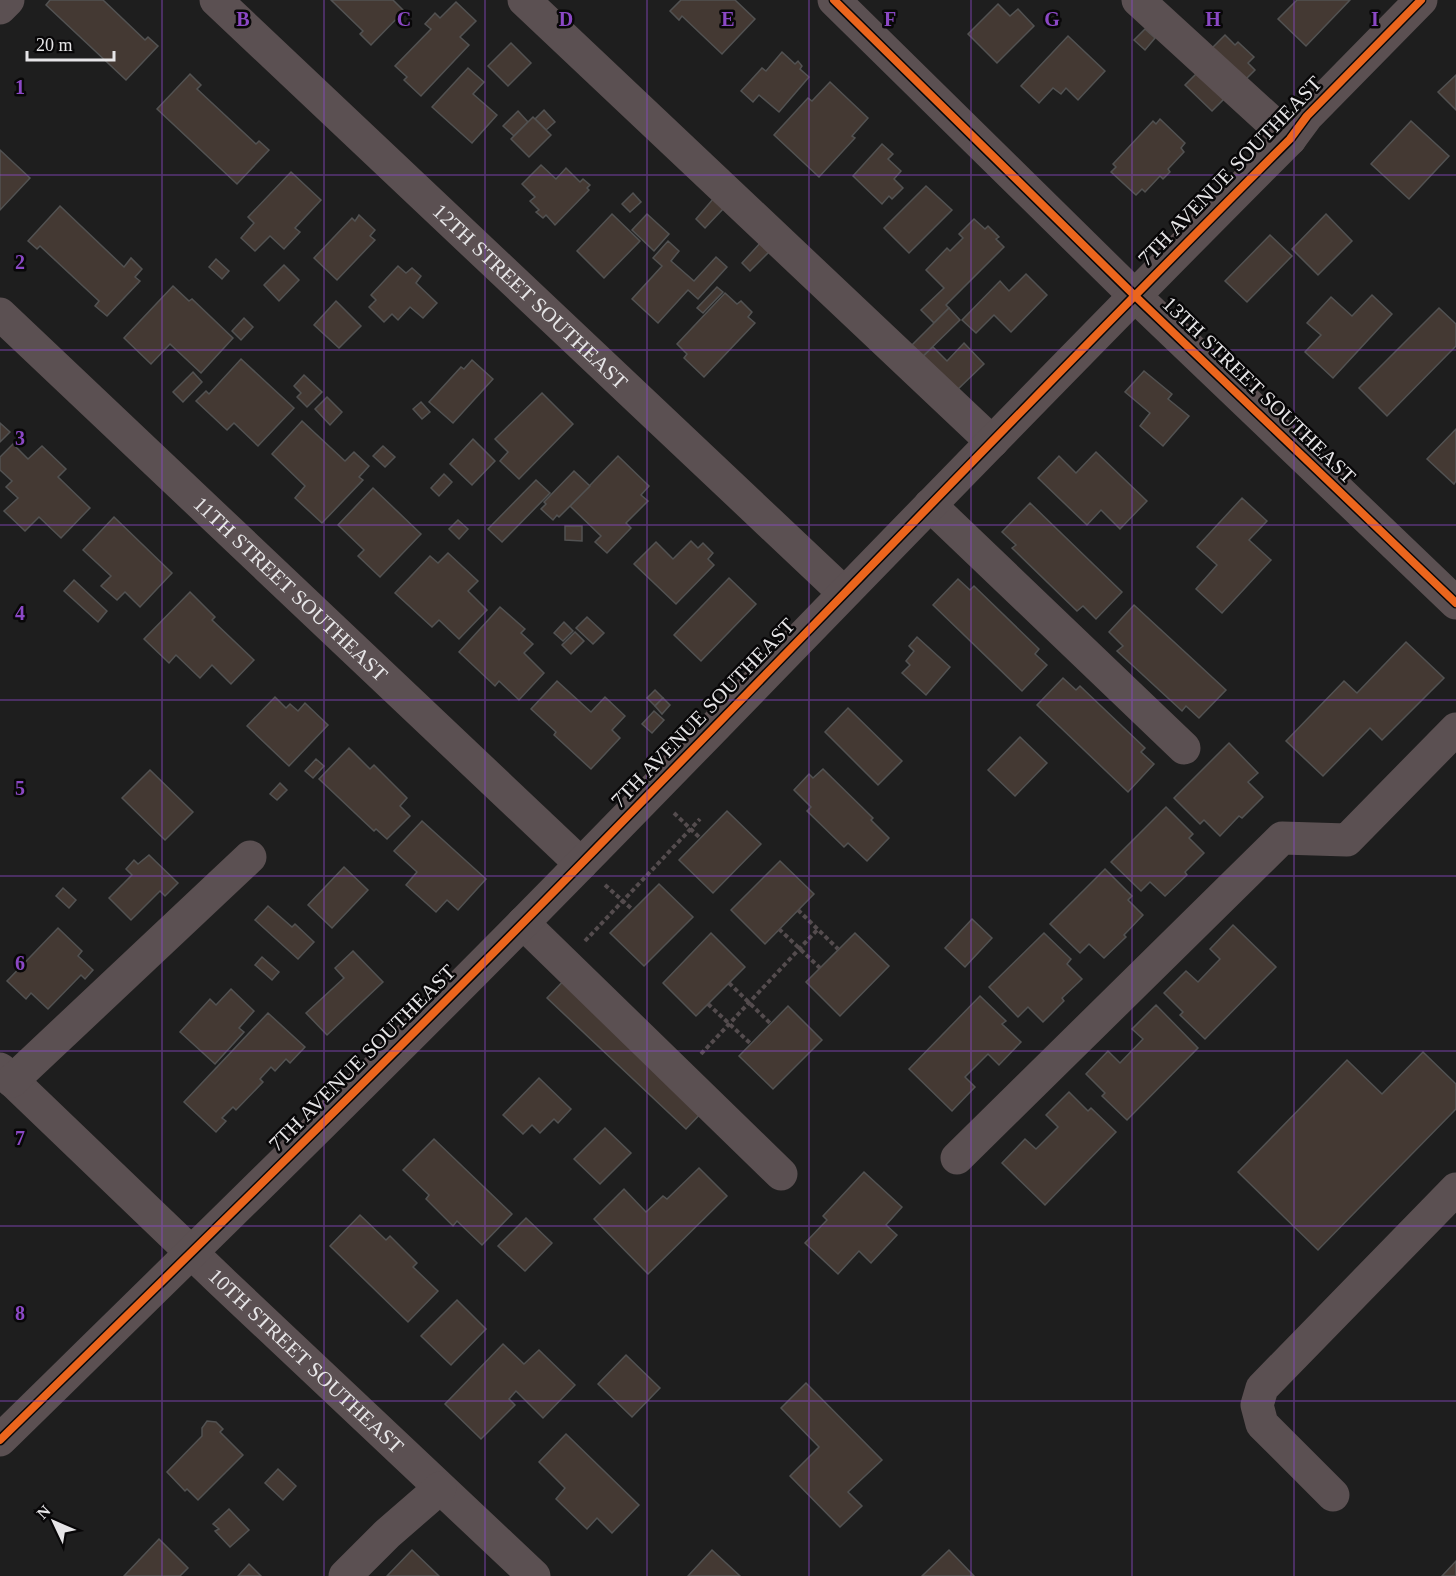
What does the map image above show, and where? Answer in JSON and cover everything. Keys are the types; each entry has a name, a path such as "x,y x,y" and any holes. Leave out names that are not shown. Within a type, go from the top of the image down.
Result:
{"street":[{"path":"0,8 8,0"},
{"name":"12TH STREET SOUTHEAST","path":"216,0 844,593"},
{"path":"524,0 992,442"},
{"name":"13TH STREET SOUTHEAST","path":"834,0 1134,295 1456,603"},
{"path":"1138,0 1290,139"},
{"name":"7TH AVENUE SOUTHEAST","path":"0,1440 523,923 1134,295 1290,139 1307,116 1421,0"},
{"name":"11TH STREET SOUTHEAST","path":"0,314 581,864"},
{"path":"930,505 1184,748"},
{"path":"957,1158 1282,838 1347,840 1456,729"},
{"path":"6,1075 250,857"},
{"path":"523,923 781,1174"},
{"name":"10TH STREET SOUTHEAST","path":"6,1075 534,1576"},
{"path":"1333,1495 1262,1424 1257,1405 1262,1388 1456,1189"},
{"path":"345,1576 387,1534 440,1488"}],"path":[{"path":"674,812 700,838"},
{"path":"564,963 700,819"},
{"path":"605,885 633,910"},
{"path":"798,910 838,949"},
{"path":"779,929 820,968"},
{"path":"680,1076 818,929"},
{"path":"729,983 771,1024"},
{"path":"708,1004 751,1044"}],"building":[{"path":"50,0 103,0 145,40 148,37 158,46 126,80 46,5"},
{"path":"331,0 393,0 404,11 371,45 360,34 363,31"},
{"path":"681,0 735,0 755,19 722,54 682,16 679,20 670,11"},
{"path":"1297,0 1350,0 1306,46 1278,19"},
{"path":"456,2 476,21 460,37 469,45 421,96 404,80 407,77 395,66 431,29 425,24 435,13 440,18"},
{"path":"998,4 1010,16 1018,9 1034,26 997,63 968,34"},
{"path":"1145,29 1155,38 1145,50 1134,40"},
{"path":"1225,35 1235,45 1238,42 1254,57 1248,63 1255,70 1240,85 1211,49"},
{"path":"1068,36 1105,71 1078,100 1066,88 1061,94 1053,88 1039,103 1021,86"},
{"path":"511,43 531,63 508,86 488,66"},
{"path":"782,52 795,64 798,61 802,66 800,69 809,77 779,112 759,95 753,102 741,91 762,68 766,71"},
{"path":"468,68 484,82 473,94 497,115 472,143 432,107"},
{"path":"1198,72 1225,98 1212,111 1185,85"},
{"path":"190,74 201,85 197,89 256,144 259,141 269,150 237,184 157,109"},
{"path":"1456,75 1456,110 1438,92"},
{"path":"830,82 868,118 852,136 855,138 819,177 774,135 808,98 812,101"},
{"path":"544,110 555,122 546,130 535,119"},
{"path":"518,111 528,122 514,136 503,126"},
{"path":"533,117 551,135 529,157 511,139"},
{"path":"1160,119 1185,143 1181,148 1184,152 1168,169 1170,172 1163,179 1160,176 1145,192 1142,189 1136,195 1111,172 1116,167 1113,164 1153,121 1156,124"},
{"path":"1411,121 1449,156 1409,199 1371,164"},
{"path":"882,144 893,154 888,159 901,171 894,179 903,188 892,199 889,196 882,204 853,176"},
{"path":"0,150 30,178 0,210"},
{"path":"541,165 556,179 566,168 580,182 583,179 590,185 587,188 589,190 555,225 546,215 543,218 536,212 539,210 530,201 535,197 522,184"},
{"path":"291,172 321,200 295,228 300,232 284,249 270,236 255,251 241,238 254,223 248,217"},
{"path":"926,186 952,210 909,253 884,228"},
{"path":"633,193 641,202 630,212 622,204"},
{"path":"713,199 723,209 705,228 696,219"},
{"path":"60,206 124,267 131,258 142,269 135,277 140,281 107,316 95,306 99,301 40,246 37,249 28,241"},
{"path":"612,214 640,241 604,278 577,251"},
{"path":"647,214 669,234 654,251 632,230"},
{"path":"1326,214 1352,241 1318,275 1292,249"},
{"path":"359,215 375,230 370,236 375,240 337,280 314,258 352,218 355,221"},
{"path":"974,219 985,229 988,226 999,237 996,239 1004,247 946,305 949,308 934,323 921,310 944,288 926,270 947,248 950,251 963,238 959,234"},
{"path":"1270,235 1292,256 1247,302 1225,281"},
{"path":"668,241 679,251 671,261 694,281 716,257 727,267 698,299 688,290 658,323 632,299 662,266 653,258"},
{"path":"762,241 771,250 750,271 742,263"},
{"path":"216,259 229,271 222,279 209,267"},
{"path":"284,265 299,280 279,301 264,285"},
{"path":"398,266 406,273 412,268 421,276 416,283 437,303 423,318 410,307 398,320 392,314 384,322 369,307 376,300 371,295"},
{"path":"1026,274 1047,295 1011,332 994,315 976,333 962,320 1000,281 1009,291"},
{"path":"173,286 189,301 192,299 233,338 201,373 170,344 151,364 124,338"},
{"path":"717,287 723,292 703,313 697,308"},
{"path":"725,293 737,304 741,301 752,312 748,317 755,323 704,377 684,358 687,354 677,344"},
{"path":"1372,295 1392,314 1333,378 1305,352 1321,335 1307,323 1331,297 1352,316"},
{"path":"336,301 361,326 339,348 314,325"},
{"path":"949,308 960,320 918,361 907,350"},
{"path":"1439,308 1456,324 1456,346 1387,416 1359,388"},
{"path":"244,318 253,327 241,340 232,331"},
{"path":"964,343 984,364 956,391 918,361 933,347 947,361"},
{"path":"241,359 294,408 258,446 234,423 227,430 196,401 206,391 209,394"},
{"path":"472,360 493,379 453,423 429,402 461,367 464,369"},
{"path":"1144,371 1172,394 1168,399 1189,416 1163,446 1140,426 1150,413 1125,392"},
{"path":"193,372 202,382 183,402 173,392"},
{"path":"304,375 322,392 307,407 297,397 301,393 294,386"},
{"path":"542,393 573,424 519,479 500,461 508,452 495,439"},
{"path":"327,397 342,412 330,425 315,409"},
{"path":"421,402 430,412 422,419 413,409"},
{"path":"302,421 345,461 354,452 369,466 359,477 363,480 322,523 295,498 305,486 272,454"},
{"path":"0,423 10,432 0,442"},
{"path":"1456,429 1456,481 1454,484 1427,459"},
{"path":"473,439 495,461 472,485 450,464"},
{"path":"13,444 28,459 42,446 66,469 58,477 90,508 61,538 39,517 25,531 4,511 18,498 6,487 12,481 0,470 0,457"},
{"path":"383,446 395,457 385,467 373,456"},
{"path":"1096,452 1147,501 1120,529 1101,510 1087,525 1038,478 1059,456 1076,473"},
{"path":"618,456 649,486 641,495 648,501 626,523 631,528 607,553 595,542 601,536 570,506"},
{"path":"574,471 590,486 559,517 557,515 553,520 541,509 546,504 544,502"},
{"path":"444,474 452,482 439,496 431,488"},
{"path":"536,480 550,493 502,542 488,529"},
{"path":"373,488 421,534 380,577 358,556 364,550 338,525"},
{"path":"1242,498 1267,521 1249,540 1271,560 1222,613 1196,589 1217,565 1197,547"},
{"path":"1030,503 1122,592 1096,619 1083,606 1077,611 1012,548 1016,545 1002,532"},
{"path":"114,517 172,573 140,607 125,592 117,600 101,586 111,576 83,550"},
{"path":"458,520 468,529 459,539 449,529"},
{"path":"565,526 582,526 582,541 565,540"},
{"path":"691,541 698,548 703,543 713,553 708,559 714,565 676,604 634,564 656,542 673,559"},
{"path":"448,553 478,581 468,591 487,610 459,639 439,620 432,627 395,593 430,556 438,563"},
{"path":"729,578 756,604 701,661 674,635"},
{"path":"958,579 970,590 974,586 1039,649 1035,654 1047,665 1022,691 933,605"},
{"path":"74,580 107,611 98,622 64,591"},
{"path":"190,592 215,617 212,620 254,660 231,684 212,665 200,678 176,655 169,663 144,639"},
{"path":"1134,605 1226,690 1199,718 1186,706 1182,711 1117,651 1123,646 1109,632"},
{"path":"500,607 525,629 521,633 533,644 524,653 544,673 519,700 499,681 495,686 459,652"},
{"path":"587,617 604,633 593,644 576,628"},
{"path":"564,622 573,631 563,641 554,633"},
{"path":"575,632 584,641 571,654 562,645"},
{"path":"917,637 950,667 926,695 902,673 910,665 906,661 914,651 909,646"},
{"path":"1406,642 1444,678 1382,740 1370,728 1323,776 1286,741 1344,681 1357,693"},
{"path":"1063,678 1076,690 1080,686 1145,748 1141,752 1154,764 1128,792 1037,705"},
{"path":"557,681 591,712 605,697 625,716 612,730 620,738 591,769 554,735 556,732 531,709"},
{"path":"655,690 663,698 655,706 647,698"},
{"path":"275,697 286,708 290,704 298,711 305,703 328,725 289,766 247,726"},
{"path":"663,698 670,705 662,714 655,706"},
{"path":"848,708 902,761 878,785 825,732"},
{"path":"654,711 664,720 652,733 642,724"},
{"path":"1020,737 1047,763 1015,796 988,770"},
{"path":"1229,743 1258,773 1248,782 1263,797 1242,818 1239,816 1220,836 1204,820 1200,824 1174,798"},
{"path":"349,748 370,769 374,765 407,798 400,806 410,816 387,839 376,829 374,831 319,779"},
{"path":"316,759 324,766 313,778 305,771"},
{"path":"823,769 873,818 871,820 889,838 867,861 848,843 844,847 807,811 811,807 794,790 809,774 813,778"},
{"path":"150,770 193,812 165,840 122,798"},
{"path":"280,783 287,790 277,800 270,794"},
{"path":"1166,807 1193,834 1189,838 1204,853 1185,872 1187,875 1165,896 1150,882 1141,891 1111,862"},
{"path":"727,811 761,844 713,893 679,860"},
{"path":"422,821 486,879 458,910 447,900 436,912 406,885 417,872 394,851"},
{"path":"149,855 178,883 165,896 160,891 131,920 109,898 132,875 126,869 134,860 138,864"},
{"path":"780,861 814,894 765,944 731,910"},
{"path":"344,867 368,890 332,928 308,905"},
{"path":"1105,869 1132,896 1128,900 1143,915 1124,935 1126,937 1104,958 1089,944 1080,953 1050,924"},
{"path":"659,884 693,917 644,966 610,933"},
{"path":"63,888 76,900 69,908 56,896"},
{"path":"268,906 292,927 295,924 314,942 298,959 255,920"},
{"path":"972,919 992,938 965,967 945,948"},
{"path":"1233,925 1276,967 1205,1039 1180,1015 1183,1012 1164,993 1186,971 1198,982 1220,959 1210,949"},
{"path":"58,928 82,951 78,956 93,970 85,979 81,975 48,1009 31,993 26,999 7,981"},
{"path":"711,933 745,967 696,1016 663,983"},
{"path":"855,933 889,966 840,1016 806,982"},
{"path":"1044,933 1071,959 1067,964 1082,979 1062,998 1064,1001 1043,1022 1028,1007 1018,1017 989,987"},
{"path":"353,951 383,982 327,1035 306,1013 344,978 335,968"},
{"path":"262,957 279,972 272,980 255,965"},
{"path":"569,975 706,1108 686,1129 547,998"},
{"path":"231,989 254,1011 239,1028 244,1032 215,1064 180,1032 210,999 216,1005"},
{"path":"980,996 1006,1021 1002,1024 1021,1042 999,1065 988,1054 965,1077 975,1087 952,1111 909,1069"},
{"path":"1156,1005 1198,1048 1127,1120 1102,1096 1105,1093 1086,1074 1108,1051 1120,1063 1143,1039 1132,1029"},
{"path":"788,1006 822,1040 773,1089 739,1056"},
{"path":"268,1013 305,1047 290,1063 286,1059 275,1071 271,1067 260,1079 263,1082 236,1110 233,1107 222,1118 226,1121 216,1132 184,1102"},
{"path":"1423,1052 1456,1084 1456,1109 1318,1250 1238,1172 1347,1060 1382,1094"},
{"path":"539,1078 571,1109 558,1123 554,1119 540,1133 532,1125 523,1134 503,1115"},
{"path":"1069,1092 1088,1111 1091,1108 1116,1132 1045,1205 1002,1163 1025,1139 1036,1149 1058,1127 1046,1115"},
{"path":"605,1128 631,1153 600,1184 574,1159"},
{"path":"434,1139 512,1214 482,1245 457,1221 453,1226 426,1199 429,1195 403,1170"},
{"path":"699,1168 727,1196 648,1274 594,1219 624,1189 646,1212 663,1196 667,1199"},
{"path":"864,1172 902,1207 886,1225 897,1235 871,1263 859,1251 838,1274 805,1243 827,1220 823,1216"},
{"path":"360,1215 386,1240 390,1236 417,1263 413,1267 438,1291 408,1322 330,1246"},
{"path":"526,1218 552,1243 525,1271 498,1246"},
{"path":"457,1300 486,1329 451,1365 421,1336"},
{"path":"503,1344 524,1364 539,1350 575,1385 543,1418 516,1391 509,1399 515,1405 481,1439 445,1404"},
{"path":"626,1355 660,1388 632,1417 598,1384"},
{"path":"806,1383 882,1460 848,1492 862,1506 840,1527 790,1476 819,1447 781,1408"},
{"path":"207,1421 216,1422 223,1429 220,1432 243,1455 198,1500 187,1489 185,1491 167,1472 202,1436 202,1428"},
{"path":"566,1434 639,1505 612,1533 597,1518 587,1529 556,1499 565,1488 539,1462"},
{"path":"278,1469 296,1486 283,1500 265,1483"},
{"path":"229,1509 249,1530 230,1547 215,1531 219,1529 213,1524"},
{"path":"159,1539 188,1568 180,1576 124,1576"},
{"path":"412,1550 439,1576 387,1576"},
{"path":"712,1550 740,1576 688,1576"},
{"path":"949,1550 974,1576 922,1576"},
{"path":"1456,1561 1456,1576 1442,1576"},
{"path":"249,1564 261,1576 238,1576"}],"cycle path":[{"path":"834,0 1134,295 1456,603"},
{"path":"0,1440 510,936 1290,139 1307,116 1421,0"}]}
